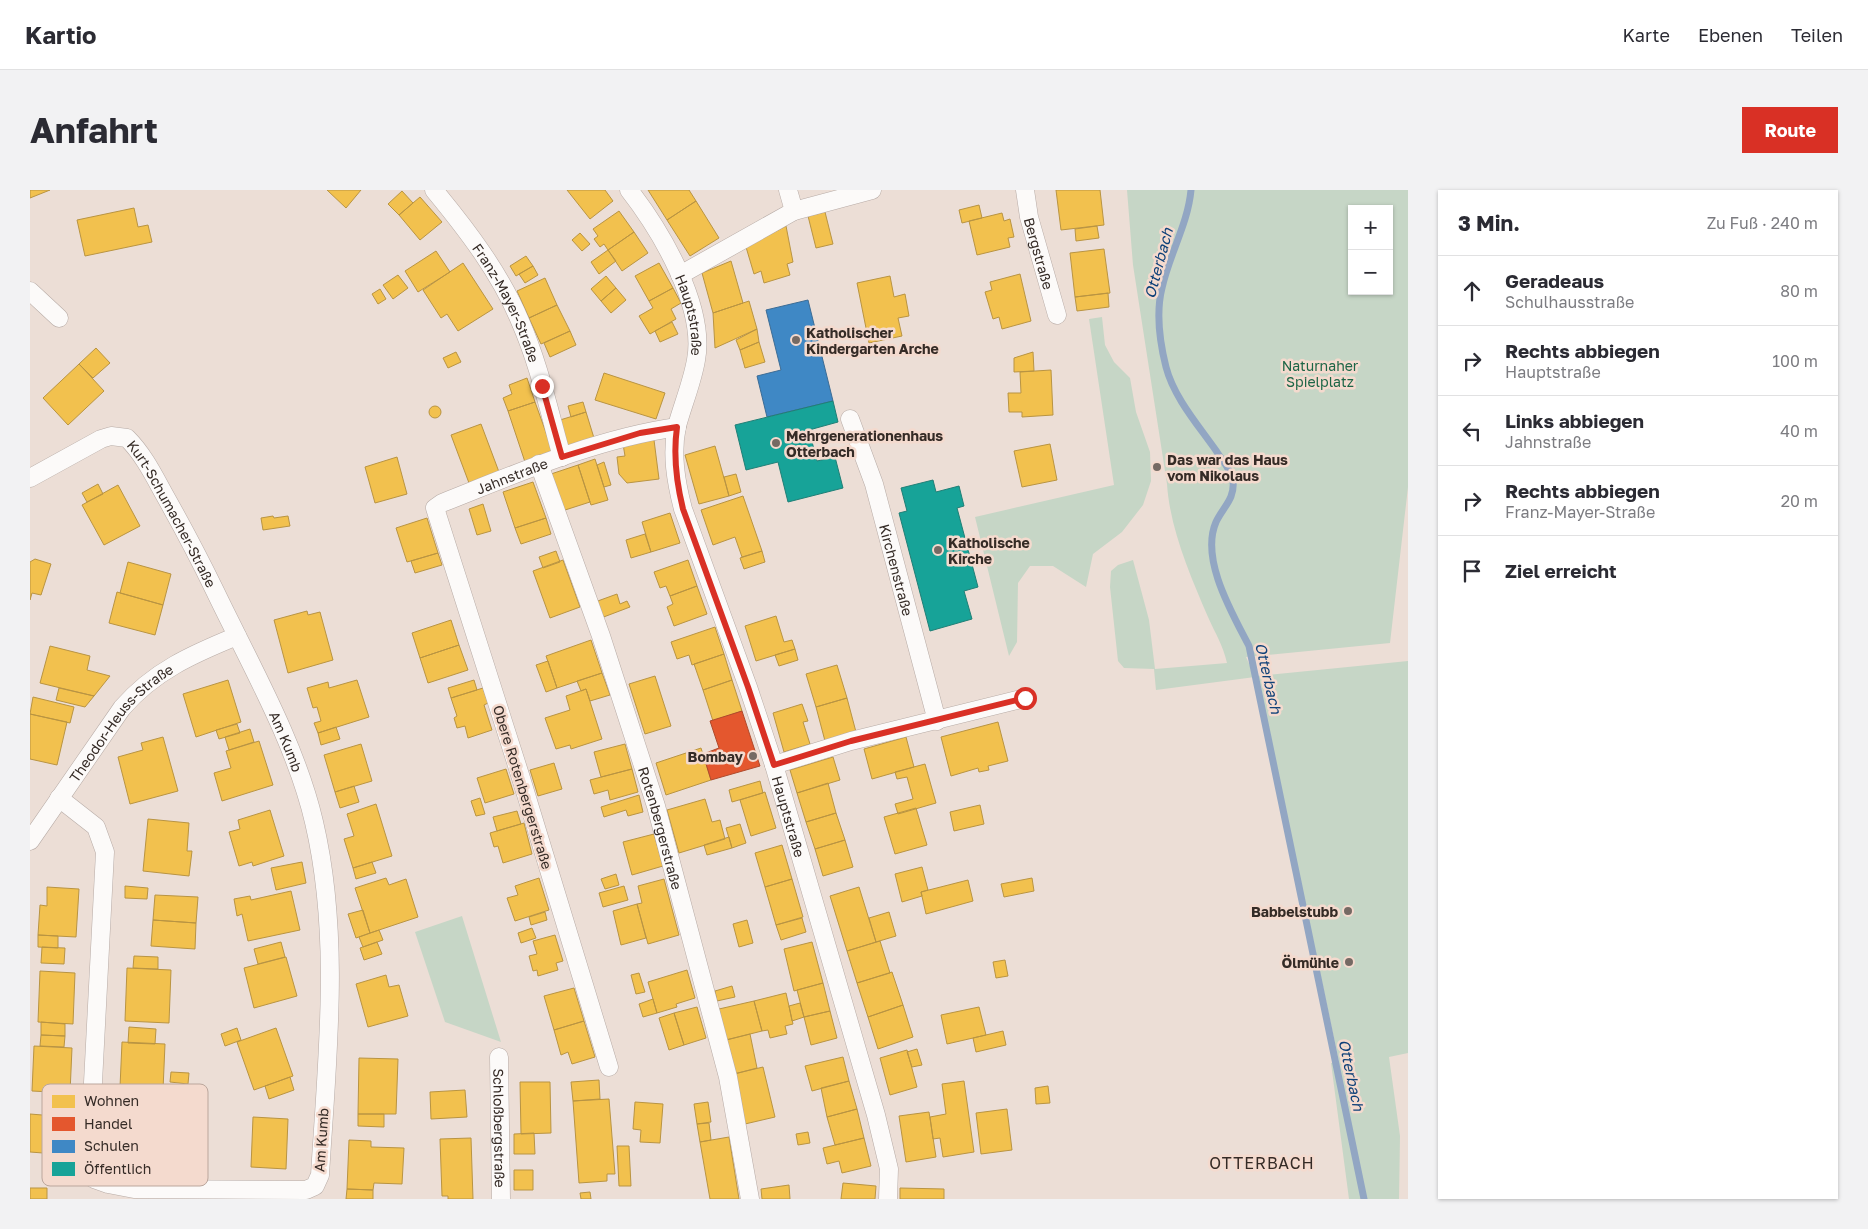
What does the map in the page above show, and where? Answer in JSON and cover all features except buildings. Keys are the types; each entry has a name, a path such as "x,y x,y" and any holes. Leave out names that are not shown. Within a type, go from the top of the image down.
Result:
{"street":[{"name":"Franz-Mayer-Straße","path":"434,190 482,254 520,320 537,368 562,457"},
{"name":"Hauptstraße","path":"630,190 680,274 697,320 699,339 696,360 677,427 674,447 676,484 683,509 748,687 774,765 878,1125 889,1169 888,1199"},
{"path":"788,190 794,211"},
{"path":"680,274 794,211 872,190"},
{"name":"Bergstraße","path":"1025,190 1029,217 1057,315"},
{"path":"30,291 59,318"},
{"name":"Kirchenstraße","path":"850,419 874,484 937,721"},
{"name":"Jahnstraße","path":"435,508 442,503 539,464 640,433 677,427"},
{"name":"Kurt-Schumacher-Straße","path":"30,478 101,439 111,436 127,438 145,460 189,538 237,636"},
{"name":"Rotenbergerstraße","path":"539,464 601,636 656,806 728,1078 750,1199"},
{"name":"Obere Rotenbergerstraße","path":"435,508 521,778 609,1067"},
{"name":"Am Kumb","path":"118,1186 134,1189 306,1190 316,1186 320,1175 330,958 328,910 322,861 314,821 300,778 273,708 237,636"},
{"name":"Theodor-Heuss-Straße","path":"30,841 122,708 144,684 190,656 237,636"},
{"path":"774,765 851,741 1025,698"},
{"name":"Am Kumb","path":"59,798 96,827 105,852 93,1084"},
{"name":"Schloßbergstraße","path":"499,1057 501,1199"}],"green space":[{"name":"Naturnaher Spielplatz","path":"1127,190 1408,190 1408,487 1390,643 1246,657 1255,677 1156,690 1154,669 1124,668 1118,661 1110,587 1111,571 1118,565 1133,560 1149,620 1155,669 1227,663 1188,568 1172,518 1133,265"},
{"path":"1102,317 1105,345 1114,362 1130,378 1136,412 1150,452 1151,481 1143,505 1122,532 1093,554 1086,587 1053,566 1030,566 1018,583 1017,642 1009,656 975,517 1114,485 1089,319"},
{"path":"1408,661 1408,1053 1389,1057 1400,1136 1399,1199 1349,1199 1331,1063 1339,1062 1257,676"},
{"path":"462,916 501,1042 445,1022 415,932"}],"waterway":[{"name":"Otterbach","path":"1191,190 1186,215 1165,276 1160,297 1159,317 1162,348 1166,367 1175,390 1231,473 1233,481 1232,493 1216,522 1212,537 1215,569 1234,618 1249,646 1364,1199"}],"place":[{"name":"Katholischer Kindergarten Arche","path":"796,340"},
{"name":"Mehrgenerationenhaus Otterbach","path":"776,443"},
{"name":"Das war das Haus vom Nikolaus","path":"1157,467"},
{"name":"Katholische Kirche","path":"938,550"},
{"name":"Bombay","path":"753,756"},
{"name":"Babbelstubb","path":"1348,911"},
{"name":"Ölmühle","path":"1349,962"}],"district":[{"name":"OTTERBACH","path":"1262,1163"}],"route":[{"path":"542,386 562,457 640,433 677,427 674,447 676,484 683,509 748,687 774,765 851,741 996,707 1025,698"}]}
